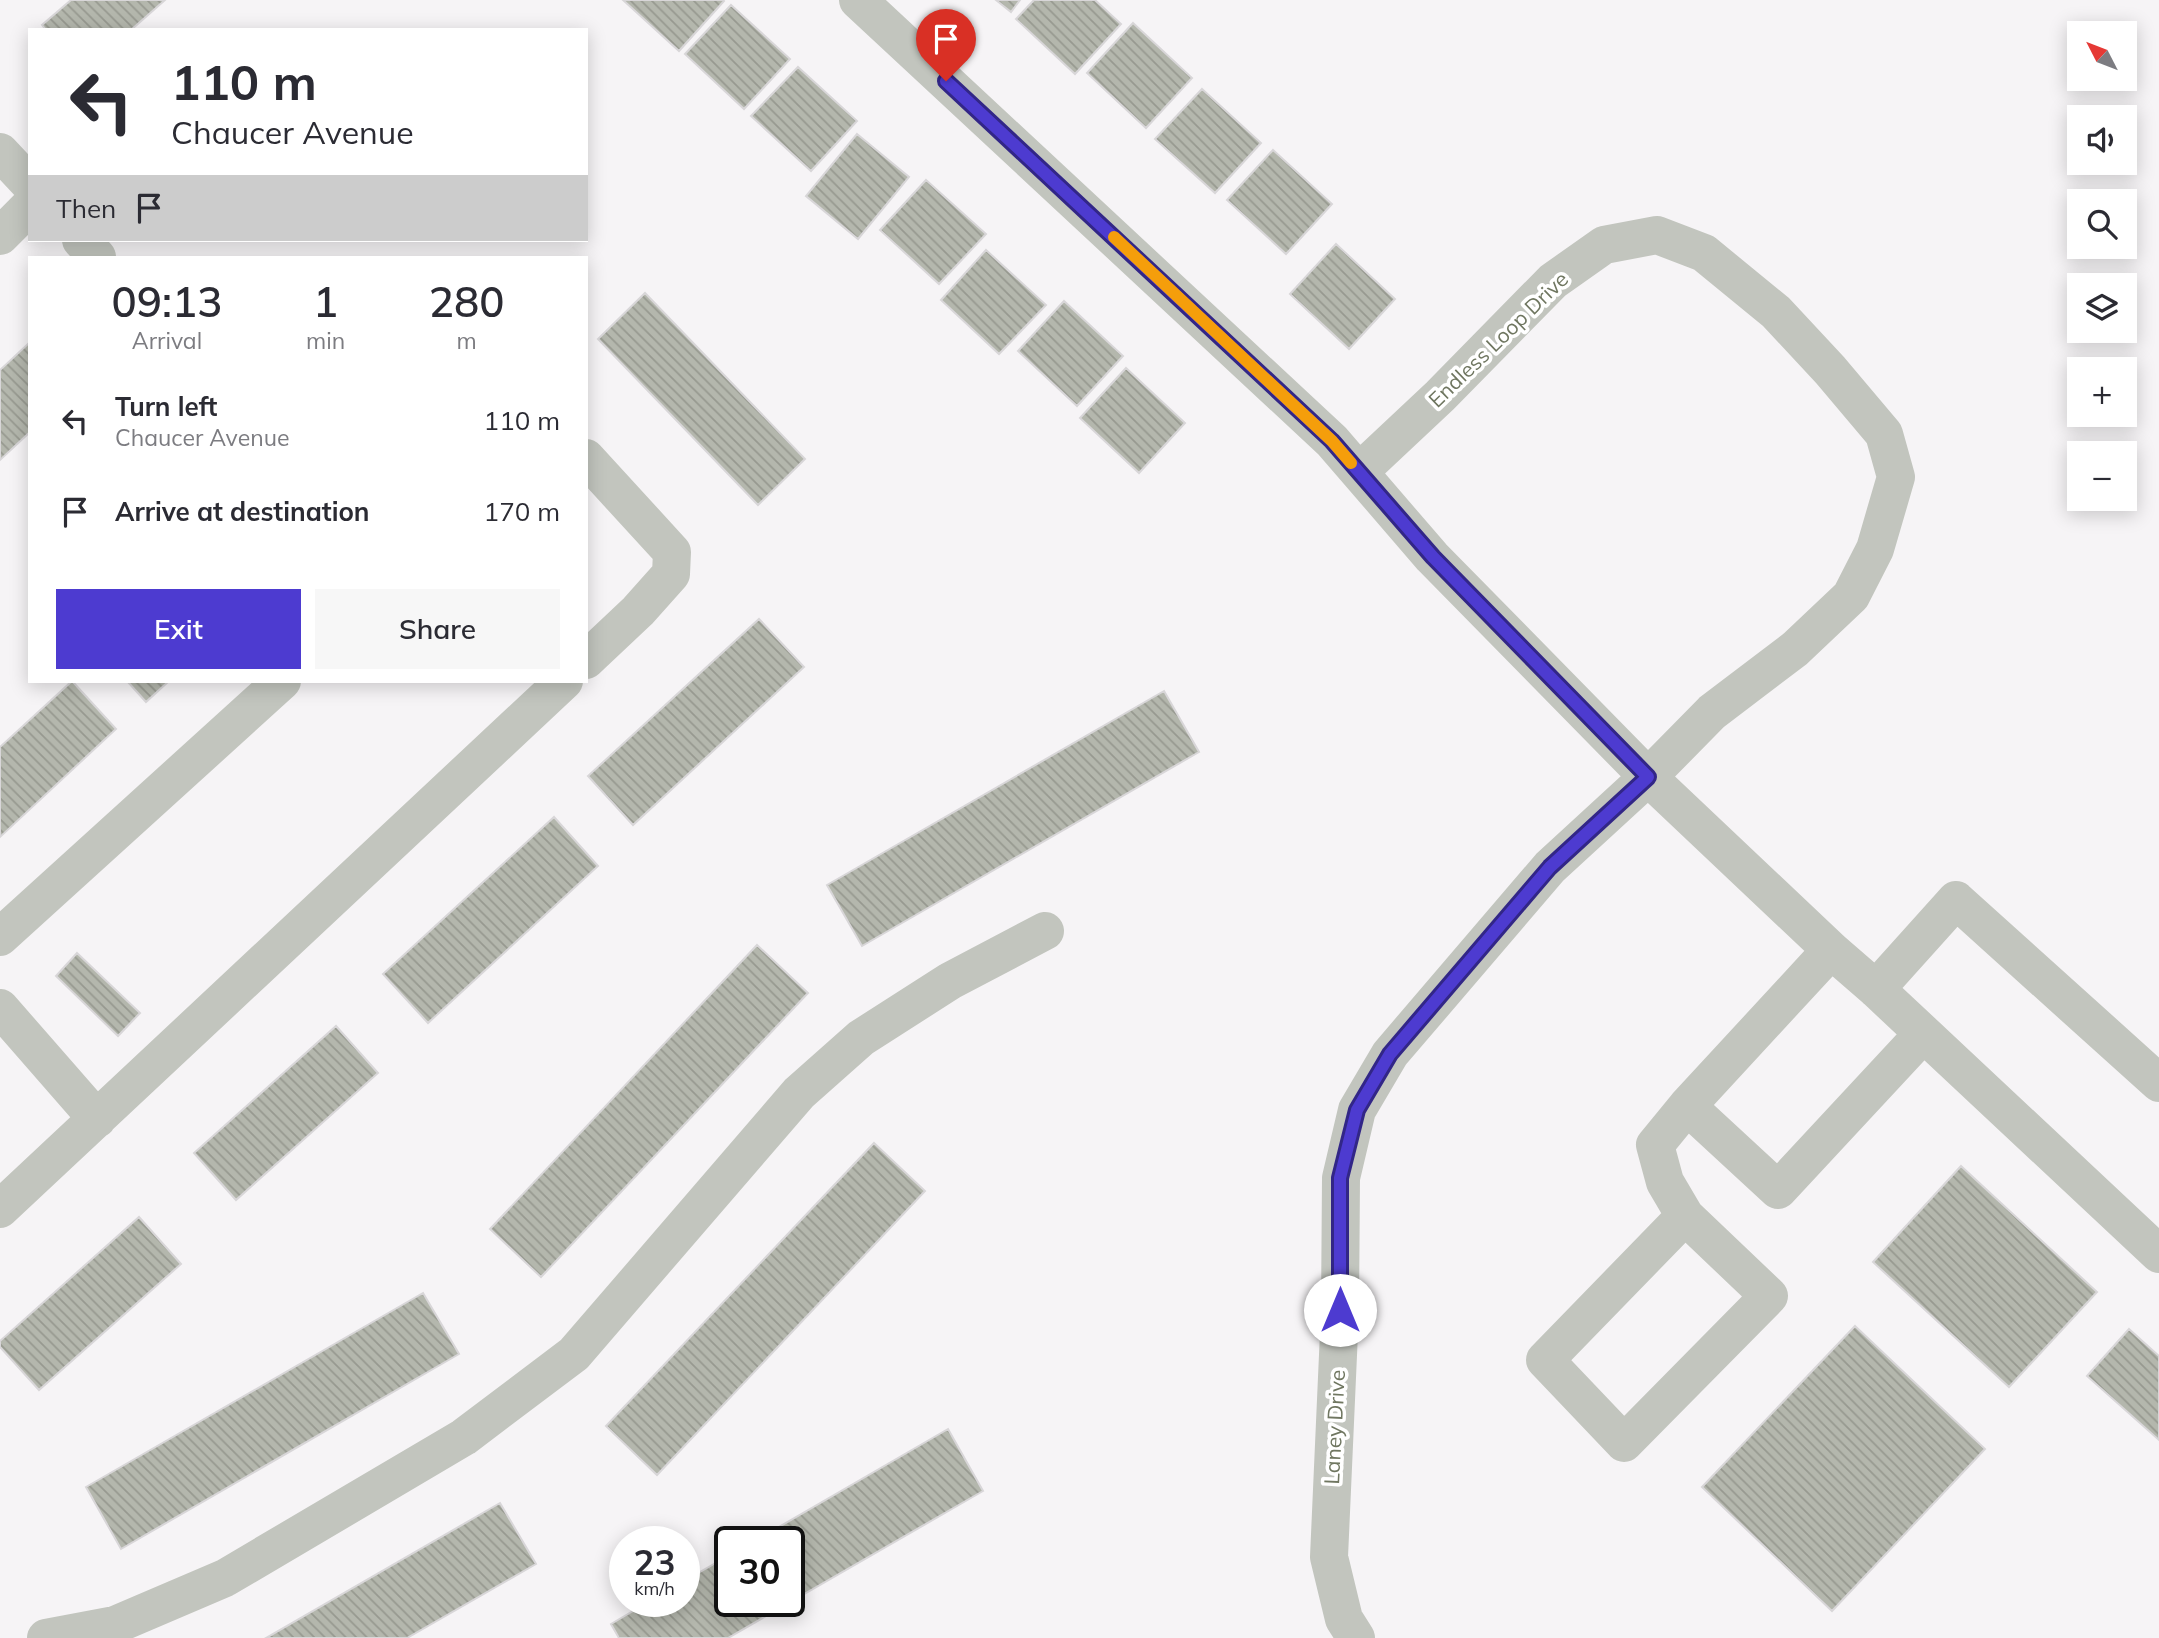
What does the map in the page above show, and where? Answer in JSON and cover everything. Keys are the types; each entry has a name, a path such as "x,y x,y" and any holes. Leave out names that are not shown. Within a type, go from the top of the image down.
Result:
{"street":[{"path":"858,0 1332,441 1433,557 1648,777 2159,1254"},
{"path":"0,152 28,182"},
{"path":"0,236 28,208"},
{"name":"Endless Loop Drive","path":"1359,472 1440,396 1553,281 1604,245 1657,236 1704,253 1776,312 1884,434 1896,477 1875,549 1851,596 1795,649 1712,712 1648,777"},
{"path":"83,242 96,256"},
{"path":"588,459 672,552 671,575 588,658"},
{"path":"0,937 280,683"},
{"path":"0,1209 562,683"},
{"name":"Laney Drive","path":"1356,1638 1344,1619 1329,1557 1340,1310 1340,1178 1357,1110 1390,1054 1550,867 1648,777"},
{"path":"1876,989 1956,900 2159,1083"},
{"path":"46,1638 116,1625 225,1578 464,1437 574,1354 799,1093 861,1038 950,981 1045,931"},
{"path":"1685,1216 1545,1360 1624,1444 1769,1296 1685,1216 1665,1182 1655,1145 1687,1106 1831,950"},
{"path":"0,1008 97,1119"},
{"path":"1687,1106 1779,1190 1923,1034"}],"building":[{"path":"71,0 165,0 133,28 44,28 42,25"},
{"path":"623,0 723,0 724,1 679,51"},
{"path":"996,0 1020,0 1011,12"},
{"path":"1034,0 1095,0 1121,24 1075,74 1016,19"},
{"path":"731,5 790,59 744,109 685,54"},
{"path":"1133,23 1192,78 1146,128 1087,73"},
{"path":"798,67 857,121 811,171 751,116"},
{"path":"1202,89 1261,143 1215,193 1155,139"},
{"path":"857,134 909,177 858,239 806,196"},
{"path":"1273,150 1332,204 1286,254 1227,200"},
{"path":"926,180 986,234 939,284 880,230"},
{"path":"1336,244 1395,299 1349,349 1290,294"},
{"path":"986,250 1046,305 999,354 941,300"},
{"path":"645,293 805,459 758,505 598,339"},
{"path":"1064,301 1123,356 1077,406 1018,351"},
{"path":"28,344 28,434 0,460 0,370"},
{"path":"1126,368 1185,423 1139,473 1080,418"},
{"path":"759,619 804,667 633,825 588,776"},
{"path":"70,683 74,683 116,729 0,837 0,747"},
{"path":"129,683 167,683 146,702"},
{"path":"1164,691 1199,752 862,946 827,885"},
{"path":"554,817 598,866 428,1023 383,974"},
{"path":"757,945 808,993 541,1277 490,1229"},
{"path":"77,953 140,1013 118,1036 56,976"},
{"path":"336,1026 378,1073 236,1200 194,1153"},
{"path":"874,1143 925,1191 657,1475 606,1426"},
{"path":"1961,1166 2097,1292 2009,1387 1873,1262"},
{"path":"139,1217 181,1264 39,1390 0,1347 0,1341"},
{"path":"423,1293 459,1354 121,1549 86,1487"},
{"path":"1855,1326 1985,1449 1832,1611 1702,1487"},
{"path":"2129,1329 2159,1356 2159,1440 2087,1376"},
{"path":"948,1429 983,1491 805,1594 805,1526 781,1526"},
{"path":"500,1503 536,1564 407,1638 266,1638"},
{"path":"714,1564 714,1617 764,1617 728,1638 619,1638 611,1624 623,1617 700,1617 700,1572"}],"slow traffic":[{"path":"1114,237 1332,441 1351,463"}],"route":[{"path":"946,81 1332,441 1433,557 1648,777 1550,867 1390,1054 1357,1110 1340,1178 1340,1310"}]}
